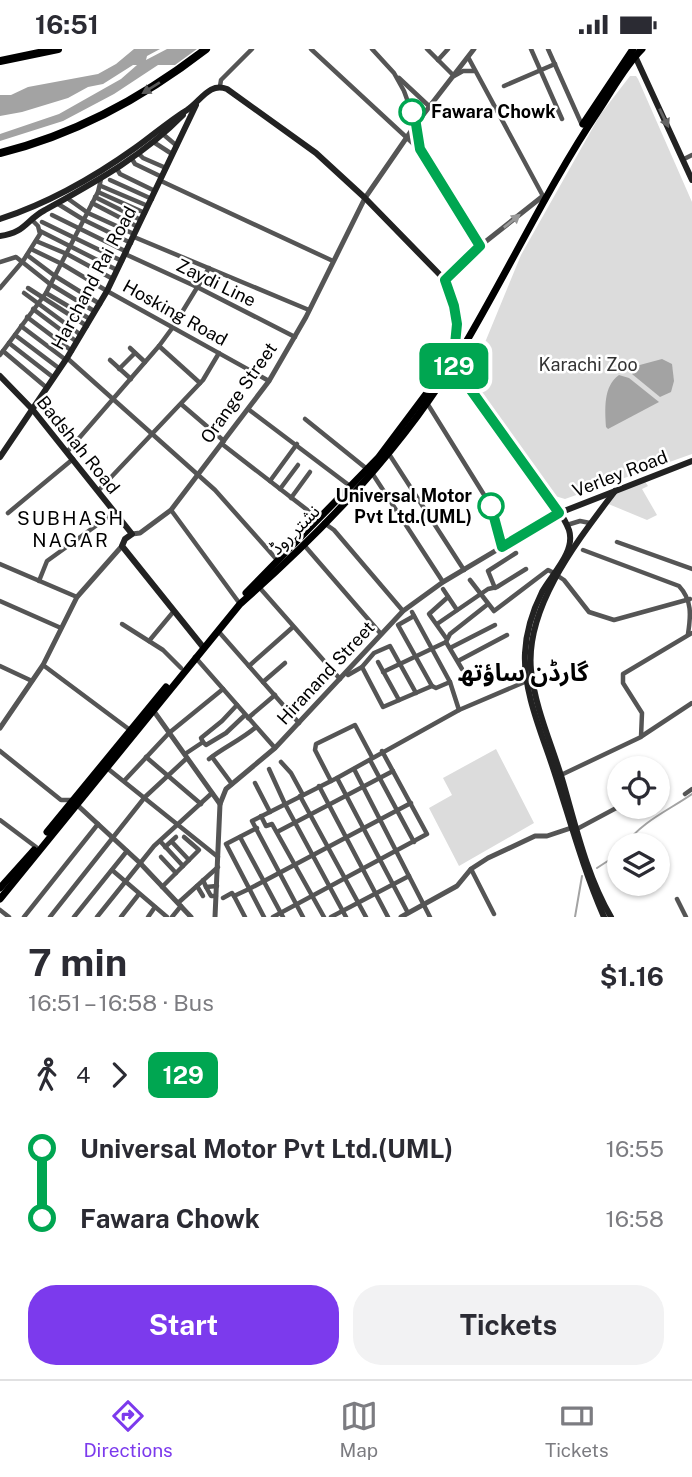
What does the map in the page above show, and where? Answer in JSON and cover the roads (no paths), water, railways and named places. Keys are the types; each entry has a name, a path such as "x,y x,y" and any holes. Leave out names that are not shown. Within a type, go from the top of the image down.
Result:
{"highway":[{"path":"0,61 58,49"},
{"path":"0,153 50,138 106,114 152,87 206,49"}],"main road":[{"name":"نشتر روڈ","path":"0,888 107,768 202,645 218,631 238,602 258,587 280,563 303,544 351,487 370,471 453,360 543,195 584,127 633,51 642,49"},
{"path":"633,51 692,180"},
{"path":"0,236 20,231 46,209 67,198 99,189 117,169 164,135 183,113 211,88 220,86 316,153 365,198 445,280 457,324 453,360 567,526 569,542 539,612 531,641 531,669 587,879 604,917"},
{"name":"Harchand Rai Road","path":"0,457 72,351 100,304 197,103"},
{"path":"0,219 82,183 135,148 180,112 183,113"},
{"name":"نشتر روڈ","path":"0,899 130,730 238,602 388,454 427,402 453,360 584,127"},
{"name":"Badshah Road","path":"0,376 33,410 132,534"},
{"name":"Verley Road","path":"559,513 692,461"},
{"path":"611,917 574,829 527,681 525,652 529,629 542,591 615,491"},
{"name":"Orange Street","path":"122,546 125,538 132,534"},
{"path":"122,546 202,645"}],"street":[{"path":"220,86 221,80 251,49"},
{"path":"311,49 420,149 480,246"},
{"path":"372,49 430,107"},
{"path":"427,49 454,76 463,71 474,71"},
{"path":"439,60 448,49"},
{"name":"Orange Street","path":"132,534 140,533 171,510 269,381 295,337 365,198 416,124 474,49"},
{"path":"531,49 562,119"},
{"path":"548,49 584,127"},
{"path":"445,280 480,246 543,195 468,57"},
{"path":"503,86 555,64"},
{"path":"394,73 416,124 420,149"},
{"path":"164,135 177,146"},
{"path":"155,143 173,154"},
{"path":"139,153 167,169"},
{"path":"684,159 692,155"},
{"path":"132,159 135,164 162,179 333,261"},
{"path":"117,169 120,174 156,191"},
{"path":"110,180 152,199"},
{"path":"47,388 2,353 44,295 99,189"},
{"path":"99,189 147,210"},
{"path":"99,189 136,232"},
{"path":"67,198 88,213 309,310"},
{"path":"92,203 136,232"},
{"path":"58,204 84,220 136,232"},
{"path":"52,215 78,227 124,256"},
{"path":"32,221 40,231 117,270"},
{"path":"42,222 124,256"},
{"path":"0,288 23,261 40,231"},
{"path":"36,241 113,279"},
{"name":"Hosking Road","path":"31,249 269,381"},
{"path":"27,255 54,277 100,304"},
{"name":"Zaydi Line","path":"124,256 197,287 295,337"},
{"path":"0,262 16,257 23,261 91,319"},
{"path":"67,452 159,346 209,268"},
{"path":"82,335 38,303 26,290 44,295 91,319"},
{"path":"33,309 77,342"},
{"path":"27,317 72,351"},
{"path":"21,326 66,359 215,490 280,563"},
{"path":"15,335 60,369"},
{"path":"9,343 54,378"},
{"path":"159,346 201,383"},
{"path":"120,369 133,350 145,362"},
{"path":"98,491 201,383 219,353"},
{"path":"110,360 131,379"},
{"path":"427,402 491,506 502,547"},
{"path":"181,404 270,481 334,530 403,611"},
{"path":"248,409 351,487"},
{"path":"304,419 370,471 443,582"},
{"path":"270,481 297,444"},
{"path":"388,454 464,570"},
{"path":"8,513 73,459"},
{"path":"280,489 298,465"},
{"path":"291,498 310,473"},
{"path":"171,510 238,602"},
{"path":"38,581 47,561 115,512"},
{"name":"Hiranand Street","path":"215,917 219,897 217,886 220,804 226,789 275,748 403,611 443,582 559,513"},
{"path":"567,526 580,521 590,523"},
{"path":"617,541 692,569"},
{"path":"303,544 381,635"},
{"name":"Orange Street","path":"0,728 43,665 77,597 122,546"},
{"path":"583,549 679,586 691,599 690,634 623,674 624,683 642,713 641,737"},
{"path":"495,588 488,571 516,553"},
{"path":"0,564 77,597"},
{"path":"436,624 481,594 526,569"},
{"path":"470,580 494,611 548,570 564,580 590,612 614,620 691,599"},
{"path":"258,587 341,680"},
{"path":"443,589 457,610"},
{"path":"448,597 429,614 462,669"},
{"path":"0,601 61,628"},
{"path":"383,672 446,640 488,604"},
{"path":"149,641 174,611"},
{"path":"432,686 398,625 413,614 450,682 459,710"},
{"path":"122,624 163,650 181,668"},
{"path":"450,648 495,625"},
{"path":"249,666 293,627"},
{"path":"218,631 299,723"},
{"path":"458,661 507,635"},
{"path":"348,675 362,667 374,653 390,646 416,693"},
{"path":"195,657 275,748"},
{"path":"378,662 399,700"},
{"path":"263,682 285,663"},
{"path":"43,665 130,730"},
{"path":"0,666 32,681"},
{"path":"362,667 383,707 432,686 436,688 450,682"},
{"path":"303,917 252,821 354,769 459,710 527,681"},
{"path":"124,781 169,733 223,689"},
{"path":"203,742 206,745 217,739 275,695"},
{"path":"561,775 641,737 692,703"},
{"path":"203,742 201,738 237,705"},
{"path":"153,711 220,804"},
{"path":"331,781 315,750 316,744 355,725 414,842"},
{"path":"232,784 210,758 239,741 256,727"},
{"path":"50,917 145,797 203,742"},
{"path":"0,751 61,800 74,802 140,863 191,917"},
{"path":"273,917 282,915 427,834 382,751"},
{"path":"146,757 201,804"},
{"path":"281,762 291,773 366,917"},
{"path":"107,768 218,857"},
{"path":"269,769 346,917"},
{"path":"354,769 430,917"},
{"path":"277,831 393,771"},
{"path":"337,778 408,913"},
{"path":"255,783 270,812"},
{"path":"319,786 388,917"},
{"path":"685,794 692,789"},
{"path":"97,917 160,841 212,793"},
{"path":"234,896 411,803"},
{"path":"401,917 457,886 471,869 488,858 535,836 547,836 574,829 607,812"},
{"path":"261,816 266,826 271,823 277,831 324,917"},
{"path":"0,820 36,847"},
{"path":"24,917 98,824"},
{"path":"219,843 226,844 257,828"},
{"path":"162,887 199,850 184,837"},
{"path":"240,837 282,915"},
{"path":"165,847 174,839 189,860"},
{"path":"160,841 183,866"},
{"path":"226,844 264,917"},
{"path":"74,917 127,851"},
{"path":"161,856 176,873"},
{"path":"111,870 169,917 218,867"},
{"path":"471,869 494,914"},
{"path":"331,917 409,876"},
{"path":"203,880 211,896 219,897 232,893 245,917"},
{"path":"197,886 203,896"},
{"path":"206,887 217,886"},
{"path":"121,917 139,894"},
{"path":"677,899 686,917"},
{"path":"148,917 155,907"},
{"path":"0,910 9,917"}],"waterway":[{"path":"636,833 692,794"},
{"path":"597,868 607,861"},
{"path":"575,917 582,876"}],"place":[{"name":"Fawara Chowk","path":"412,112"},
{"name":"Universal Motor Pvt Ltd.(UML)","path":"491,506"}],"district":[{"name":"SUBHASH NAGAR","path":"71,529"},
{"name":"گارڈن ساؤتھ","path":"523,673"}],"park label":[{"name":"Karachi Zoo","path":"588,365"}]}
